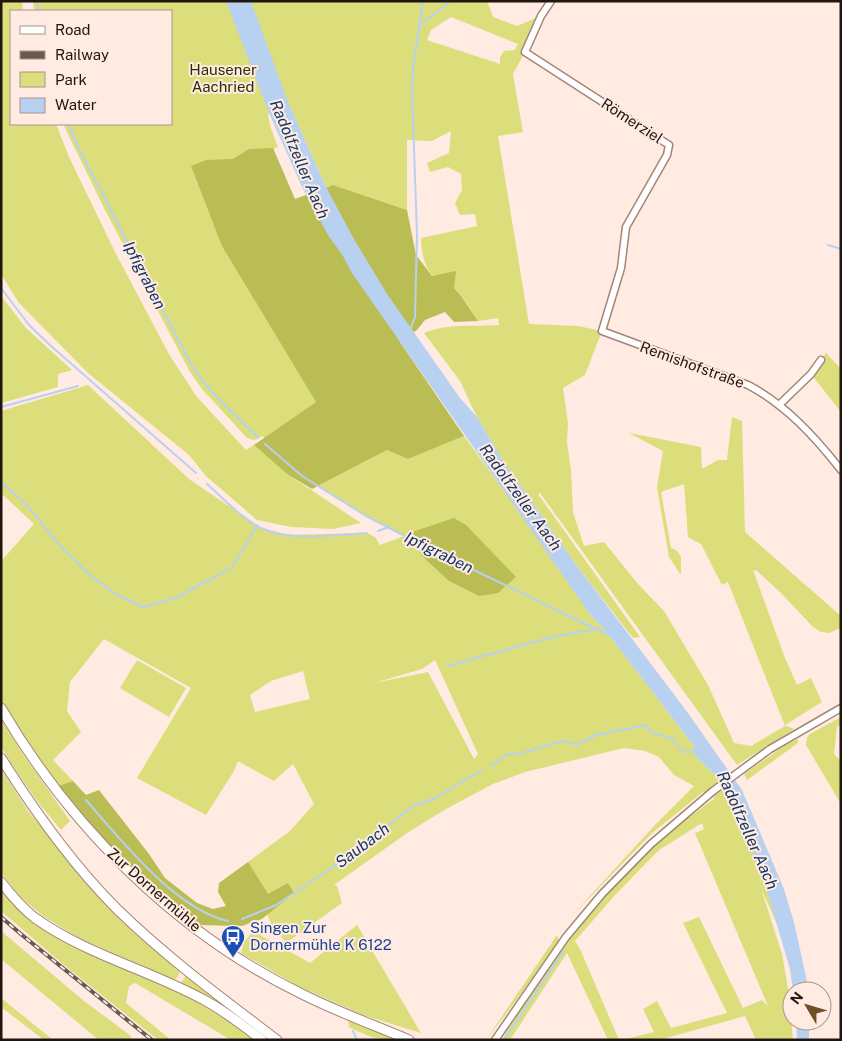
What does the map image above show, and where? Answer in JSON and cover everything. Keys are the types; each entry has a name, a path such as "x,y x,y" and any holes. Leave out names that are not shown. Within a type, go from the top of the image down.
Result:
{"main road":[{"name":"Zur Dornermühle","path":"1,708 37,766 74,814 116,859 166,904 226,949 278,982 361,1021 409,1040"},
{"path":"1,758 27,799 54,836 91,881 118,909 198,980 277,1040"},
{"path":"1,882 14,898 34,917 77,944 206,1001 242,1024 262,1040"}],"street":[{"name":"Römerziel","path":"551,1 541,16 525,52 669,145 667,155 626,226 621,268 602,331"},
{"name":"Remishofstraße","path":"602,331 748,385 764,394 805,428 841,470"},
{"path":"779,405 811,374 822,360"},
{"path":"495,1040 566,937 602,894 651,844 713,791 770,749 841,708"}],"green space":[{"path":"1,1 22,1 23,10 10,10 10,125 56,125 69,157 115,252 170,356 197,397 246,450 254,445 287,474 361,523 333,529 291,527 257,520 206,476 189,455 88,373 19,303 1,274"},
{"name":"Hausener Aachried","path":"33,1 487,1 493,17 517,26 541,16 513,74 523,132 498,136 529,324 578,326 602,331 585,375 563,388 568,424 567,442 571,470 573,512 584,546 604,542 638,584 664,611 708,685 734,743 751,746 785,726 728,582 722,585 701,544 688,537 684,484 661,492 671,548 676,550 681,556 681,575 669,557 657,487 663,451 629,433 701,447 702,469 718,460 727,460 732,417 742,421 745,532 841,616 841,628 829,633 821,632 813,627 757,571 753,570 785,658 797,685 811,678 822,702 785,725 794,729 737,765 540,493 538,494 640,637 633,638 577,566 504,462 477,417 460,381 424,333 451,327 499,325 498,318 478,321 468,304 453,287 437,279 429,272 424,258 421,238 477,226 475,214 460,215 455,203 462,190 461,174 448,167 430,172 427,163 449,153 451,131 432,141 407,140 407,210 333,185 326,187 288,102 268,114 270,126 278,147 274,148 274,150 193,171 316,402 266,439 262,436 255,440 247,438 202,389 190,372 104,208 63,125 172,125 172,10 34,10","holes":["451,17 518,44 515,50 504,51 500,57 500,64 427,40 431,30"]},
{"path":"1,296 26,328 72,370 58,374 58,387 1,403"},
{"path":"826,353 841,369 841,412 811,374"},
{"path":"88,385 189,479 261,528 285,535 367,533 375,537 380,545 404,536 366,516 318,486 387,450 408,459 464,436 540,540 589,613 608,634 694,746 694,755 716,776 727,795 759,864 780,931 761,888 782,954 787,981 782,981 782,1031 792,1031 793,1040 756,1040 745,1016 659,1040 622,1040 654,1032 643,1009 657,1001 671,1028 727,1013 683,923 699,917 743,1008 762,1000 768,1006 695,833 704,829 702,823 659,850 615,895 575,941 619,1040 608,1040 567,953 510,1040 502,1040 535,987 571,937 612,889 655,845 715,798 703,792 651,834 567,921 655,825 694,786 674,775 659,757 645,751 624,748 525,772 493,784 446,809 407,833 334,885 337,886 342,903 286,943 271,924 248,862 290,831 314,804 293,764 274,781 238,761 234,771 206,815 137,778 191,688 104,639 70,682 67,711 81,732 53,760 73,781 58,786 30,747 1,701 1,558 3,559 34,524 1,493 1,411","holes":["435,660 478,754 474,759 428,672 374,683 422,669","303,671 310,699 255,712 250,695 271,681"]},
{"path":"137,660 186,688 169,717 120,688"},
{"path":"841,717 841,724 837,727 834,754 841,761 841,804 806,745 807,737 810,734"},
{"path":"1,719 70,821 61,830 37,801 1,746"},
{"path":"798,739 798,743 747,780 744,774 784,746"},
{"path":"1,769 28,811 91,888 179,967 179,975 176,979 174,980 79,938 43,916 19,896 1,872"},
{"path":"1,888 31,919 65,943 187,997 211,1010 255,1040 231,1040 135,983 129,986 126,1003 171,1040 158,1040 64,965 1,911"},
{"path":"357,925 421,1033 363,1015 296,985 241,953 244,942 253,931 310,963"},
{"path":"1,931 84,1001 131,1036 130,1040 99,1040 1,959"},
{"path":"557,935 559,941 486,1040"},
{"path":"186,975 236,1015 209,998 180,985"},
{"path":"1,998 53,1040 44,1040 1,1007"},
{"path":"348,1020 396,1040 372,1037 361,1033 349,1027"}],"shaded area":[{"path":"273,148 295,199 333,185 407,210 416,255 432,276 456,271 454,288 478,321 454,322 445,312 425,320 417,330 400,342 464,436 408,459 387,450 312,489 287,474 254,445 316,402 222,246 191,166 206,160 233,159 249,149"},
{"path":"454,518 466,525 516,577 498,593 479,596 449,581 422,556 412,532"},
{"path":"73,781 86,795 99,790 149,854 165,878 197,903 213,909 226,906 218,892 219,883 248,862 268,894 288,883 294,893 262,919 242,926 197,925 114,851 58,786"}],"water":[{"name":"Radolfzeller Aach","path":"226,1 251,1 288,102 326,187 355,241 387,294 460,398 477,417 504,462 577,566 688,713 742,790 784,889 795,926 807,981 792,981 790,969 759,864 727,795 716,776 694,755 694,746 608,634 589,613 352,273 328,235 302,187 269,113"},
{"path":"797,1031 809,1031 809,1040 797,1040"}],"waterway":[{"name":"Ipfigraben","path":"37,1 39,10"},
{"path":"410,330 415,317 417,234 412,93 413,68 423,1"},
{"path":"421,24 451,1"},
{"name":"Ipfigraben","path":"68,125 81,153 191,364 214,394 258,437"},
{"path":"828,245 841,249"},
{"path":"1,288 29,325 51,346 196,473"},
{"path":"1,407 78,386"},
{"name":"Ipfigraben","path":"265,444 302,476 366,516 609,635"},
{"path":"1,482 26,504 61,547 91,576 117,595 144,607 177,597 233,566 257,525"},
{"path":"207,484 246,519 261,528 273,532 299,536 367,533"},
{"name":"Ipfigraben","path":"378,531 389,527"},
{"path":"447,666 552,637 595,629"},
{"name":"Saubach","path":"491,766 506,755 521,753 564,741 577,745 596,735 645,725 652,733 673,739 683,752 696,751"},
{"name":"Saubach","path":"242,919 276,905 351,855 413,806 435,798 482,770"},
{"name":"Saubach","path":"86,800 132,853 169,888 188,903 208,914 228,921"},
{"path":"504,1040 563,952"},
{"path":"353,1031 357,1040"}],"railway":[{"path":"1,917 152,1040"}],"place":[{"name":"Singen Zur Dornermühle K 6122","path":"233,958"}]}
